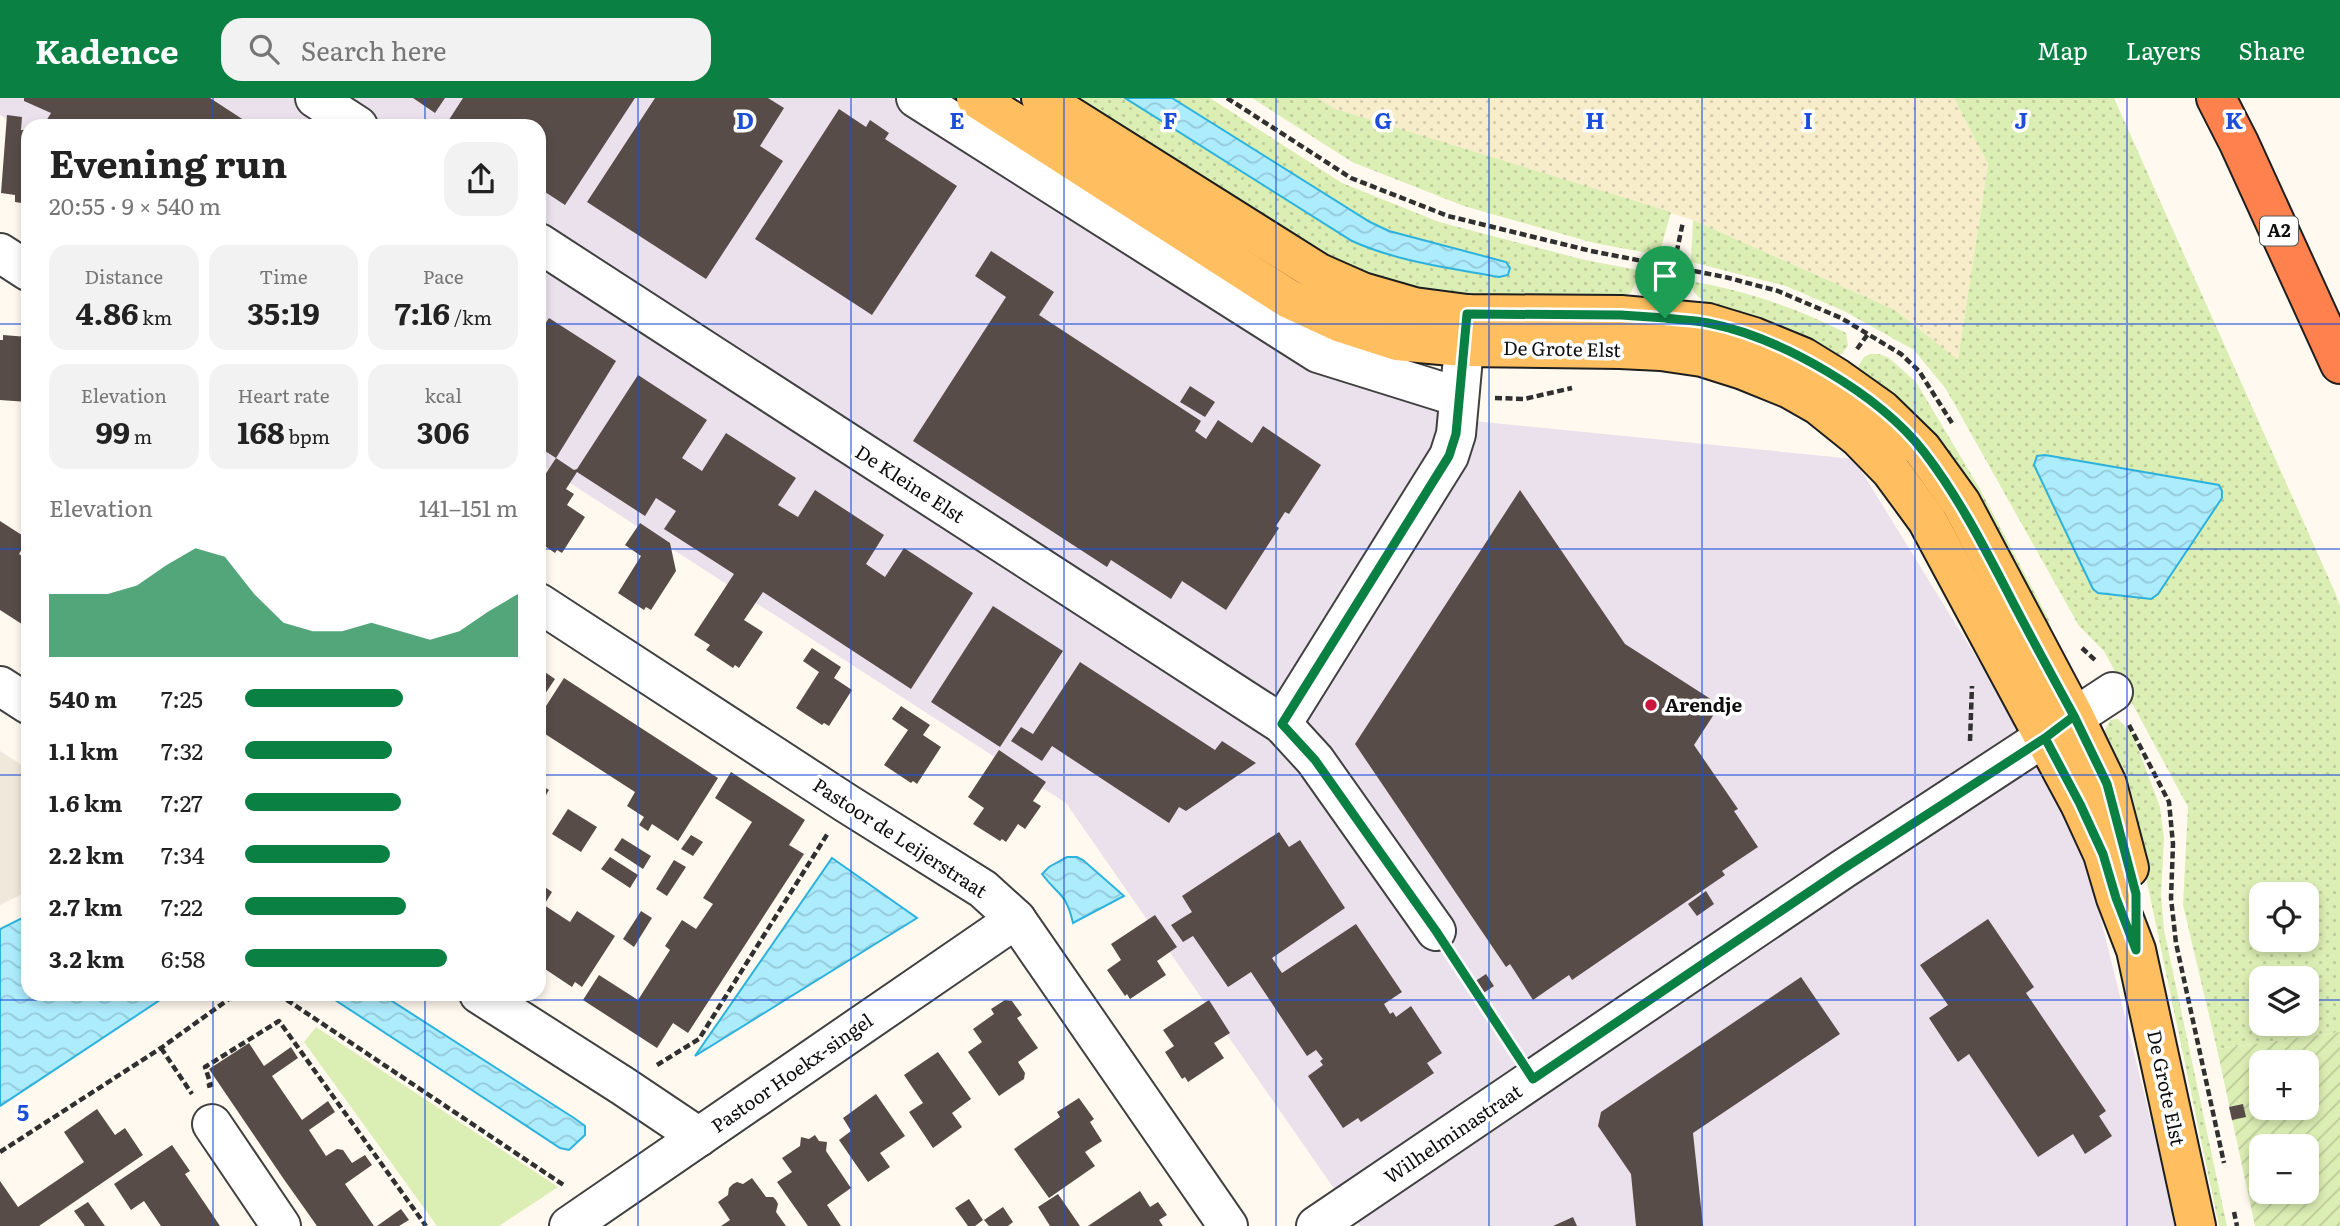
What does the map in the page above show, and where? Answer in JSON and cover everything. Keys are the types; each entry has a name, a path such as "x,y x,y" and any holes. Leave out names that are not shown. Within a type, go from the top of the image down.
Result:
{"highway":[{"name":"A2","path":"2216,98 2340,364"}],"main road":[{"name":"De Grote Elst","path":"976,98 1289,299 1341,323 1397,341 1465,330 1621,315 1708,323 1791,352 1837,378 1882,410 1922,449 1961,503 2059,727 2107,784 2136,894 2136,950 2196,1226"},
{"name":"De Grote Elst","path":"1041,98 1319,273 1362,292 1414,307 1465,330"}],"street":[{"path":"315,98 347,119"},
{"path":"916,98 1318,353 1459,397"},
{"name":"De Kleine Elst","path":"546,248 1282,724 1315,760 1436,931"},
{"path":"0,253 21,266"},
{"path":"1282,724 1449,456 1456,434 1465,330"},
{"name":"Pastoor de Leijerstraat","path":"546,608 983,889 1016,919 1228,1226"},
{"path":"0,686 21,700"},
{"name":"Wilhelminastraat","path":"1316,1226 1540,1092 1967,787 2113,692"},
{"name":"Pastoor Hoekx-singel","path":"569,1208 699,1137 1016,919"},
{"path":"490,1001 699,1137"},
{"path":"212,1124 281,1226"}],"path":[{"path":"1227,98 1351,178 1448,216 1591,251 1725,276 1778,291 1841,318 1901,354 1919,372 1958,434"},
{"path":"1459,397 1524,399 1574,387"},
{"path":"2080,645 2099,665 2169,802 2173,844 2171,898 2176,943 2226,1172"},
{"path":"1967,787 1972,690 1970,678"},
{"path":"624,1086 699,1039 846,803"},
{"path":"1436,931 1540,1092"},
{"path":"0,1152 161,1048 226,1001"},
{"path":"288,1001 569,1208"},
{"path":"190,1090 211,1085 205,1067 279,1021 426,1226"},
{"path":"161,1048 212,1124"},
{"path":"2231,1199 2237,1226"}],"shaded area":[{"path":"0,98 946,98 1453,419 1854,459 2076,819 2177,1226 1360,1226 1066,803 546,468 546,119 21,119 21,128 0,115"},
{"path":"1317,98 1954,98 1988,164 1958,361 1895,310 1693,220 1334,109"},
{"path":"0,751 21,764 21,894 0,905"}],"green space":[{"path":"1063,98 1125,98 1352,241 1388,254 1424,264 1499,277 1370,222 1172,98 1210,98 1342,183 1439,222 1585,260 1643,271 1631,292 1618,301 1465,305 1377,288"},
{"path":"1252,98 1317,98 1335,109 1671,212 1659,255 1594,243 1464,206 1352,162"},
{"path":"1954,98 2114,98 2340,606 2340,1032 2319,1035 2319,966 2249,966 2249,1036 2311,1036 2217,1049 2183,905 2188,807 2104,651 2079,626 1946,389 1914,350 1844,311 1786,286 1691,262 1693,220 1895,310 1958,360 1988,164"},
{"path":"1690,281 1751,295 1808,315 1846,333 1848,346 1835,361 1707,305 1694,292"},
{"path":"1870,354 1889,358 1916,382 1980,489 2049,620 2048,635 1853,375 1864,357"},
{"path":"2118,719 2133,735 2160,807 2164,839 2161,895 2164,930 2227,1226 2219,1226 2142,858 2101,739 2110,720"},
{"path":"316,1027 558,1187 499,1226 437,1226 304,1042"},
{"path":"2340,1032 2340,1226 2255,1226 2250,1204 2319,1204 2319,1134 2249,1134 2249,1198 2217,1049"}],"water":[{"path":"1125,98 1172,98 1370,222 1389,231 1506,262 1510,268 1508,275 1499,277 1424,264 1352,241"},
{"path":"2045,455 2219,485 2222,498 2158,594 2151,599 2098,593 2093,589 2034,465 2037,456"},
{"path":"1067,857 1083,860 1124,896 1073,923 1065,900 1042,874"},
{"path":"832,858 917,918 695,1056"},
{"path":"21,918 21,1001 158,1001 0,1106 0,929"},
{"path":"337,1001 392,1001 585,1126 585,1135 569,1150 560,1148"}],"building":[{"path":"24,98 210,98 242,119 47,119 51,113 24,101"},
{"path":"413,98 445,98 435,113"},
{"path":"463,98 635,98 565,205 546,193 546,119 450,119"},
{"path":"655,98 768,98 784,108 760,146 783,161 706,279 587,202"},
{"path":"839,109 866,127 870,120 889,133 885,139 957,186 872,315 755,239"},
{"path":"7,115 22,117 21,203 15,202 15,195 1,193"},
{"path":"991,251 1054,292 1039,315 1201,421 1195,431 1206,439 1218,420 1252,443 1263,426 1321,465 1289,514 1285,512 1276,526 1279,528 1226,610 1182,581 1171,599 1111,560 1107,567 913,441 1006,297 975,276"},
{"path":"549,318 616,361 556,458 546,452 546,322"},
{"path":"3,335 21,336 21,402 0,400 0,340 3,340"},
{"path":"638,375 707,420 682,458 702,471 726,433 796,478 778,505 798,517 815,490 884,535 866,564 885,577 904,548 973,593 911,689 763,592 744,620 763,632 739,668 735,665 733,668 706,650 710,645 694,635 734,574 664,529 676,511 656,498 645,516 577,472 566,489 574,494 567,505 585,517 562,553 557,550 555,553 546,547 546,473 556,458 574,470 577,469"},
{"path":"1190,386 1215,402 1205,417 1180,402"},
{"path":"1520,490 1625,644 1720,705 1694,745 1738,809 1734,811 1758,847 1722,871 1725,875 1572,980 1569,975 1533,1000 1510,964 1506,967 1355,744"},
{"path":"0,521 21,534 21,624 0,610"},
{"path":"640,523 670,543 676,571 651,610 646,607 644,610 618,593 641,556 625,545"},
{"path":"993,606 1063,651 1000,747 931,702"},
{"path":"812,648 841,667 834,678 852,690 829,726 824,723 822,725 796,708 819,672 803,661"},
{"path":"1080,662 1215,750 1222,741 1256,763 1186,811 1179,807 1169,823 1052,746 1042,761 1011,741 1021,727 1033,734"},
{"path":"546,673 555,679 546,692"},
{"path":"564,678 718,778 678,841 652,824 648,831 639,825 644,817 627,806 635,792 546,735 546,706"},
{"path":"901,706 930,725 923,735 941,747 917,784 913,781 911,783 884,765 908,730 892,719"},
{"path":"999,750 1046,782 1033,801 1041,806 1025,829 1018,824 1006,842 973,824 984,808 968,797"},
{"path":"731,772 805,820 789,845 804,854 688,1033 673,1023 657,1048 583,1000 599,975 638,1000 670,950 665,946 682,920 696,929 713,904 703,898 752,822 715,798"},
{"path":"568,809 597,827 581,852 552,834"},
{"path":"1279,832 1289,847 1300,840 1345,908 1272,958 1282,973 1356,924 1402,992 1384,1004 1390,1014 1393,1012 1396,1017 1411,1006 1442,1053 1427,1063 1434,1073 1361,1122 1358,1118 1343,1128 1308,1076 1323,1065 1320,1061 1323,1059 1316,1050 1307,1056 1251,972 1228,987 1193,936 1183,942 1171,925 1192,912 1182,896"},
{"path":"691,835 703,842 693,856 681,849"},
{"path":"622,838 651,856 643,869 614,850"},
{"path":"610,857 638,875 630,888 601,869"},
{"path":"674,860 686,867 667,896 656,889"},
{"path":"546,888 552,892 546,902"},
{"path":"1706,891 1714,904 1697,916 1688,904"},
{"path":"546,906 570,922 577,911 615,936 582,987 575,982 572,987 546,970"},
{"path":"641,911 652,918 634,947 623,939"},
{"path":"1155,915 1177,947 1157,961 1166,975 1130,999 1107,970 1121,960 1111,944"},
{"path":"1988,919 2034,987 2026,993 2106,1111 2099,1116 2112,1136 2085,1154 2073,1134 2038,1157 1969,1054 1958,1062 1929,1018 1948,1005 1920,965"},
{"path":"1486,974 1494,986 1482,994 1474,982"},
{"path":"1801,977 1840,1034 1693,1133 1703,1226 1636,1226 1631,1174 1598,1126 1601,1112"},
{"path":"1005,1000 1012,1001 1022,1015 1017,1018 1038,1048 1018,1062 1025,1073 1024,1079 999,1096 968,1052 982,1042 973,1029 994,1014 991,1009"},
{"path":"1209,1000 1230,1033 1214,1043 1224,1058 1188,1082 1185,1077 1182,1079 1165,1052 1174,1046 1163,1030"},
{"path":"249,1043 264,1066 291,1047 298,1058 272,1076 302,1120 328,1101 335,1112 309,1130 326,1156 337,1149 343,1150 352,1163 365,1155 372,1165 345,1184 374,1226 317,1226 283,1178 209,1069"},
{"path":"938,1052 971,1099 952,1113 962,1127 933,1148 909,1112 923,1103 904,1075"},
{"path":"876,1094 905,1136 880,1153 890,1167 868,1182 839,1140 851,1131 843,1118"},
{"path":"1079,1098 1094,1119 1090,1122 1102,1141 1085,1152 1095,1166 1049,1198 1014,1149 1060,1117 1057,1112"},
{"path":"2243,1104 2246,1117 2232,1120 2229,1107"},
{"path":"97,1109 115,1135 125,1128 143,1155 39,1226 0,1226 0,1181 18,1207 84,1162 64,1132"},
{"path":"815,1135 819,1141 827,1142 826,1151 851,1188 827,1205 841,1226 808,1226 777,1182 792,1172 782,1158 800,1146 801,1137 809,1139"},
{"path":"172,1145 190,1171 185,1174 220,1226 161,1226 144,1201 131,1210 114,1184"},
{"path":"752,1178 766,1197 776,1200 776,1212 786,1226 721,1226 730,1220 718,1202 728,1195 733,1184 743,1184"},
{"path":"1140,1191 1150,1207 1158,1202 1167,1215 1159,1220 1163,1226 1088,1226"},
{"path":"1058,1194 1080,1226 1050,1226 1038,1207"},
{"path":"969,1199 983,1220 975,1226 968,1226 955,1208"},
{"path":"88,1202 105,1226 85,1226 74,1211"},
{"path":"1003,1207 1013,1222 1008,1226 989,1226 984,1220"},
{"path":"401,1209 409,1220 399,1226 377,1226"},
{"path":"1573,1217 1577,1226 1553,1226"}],"place":[{"name":"Arendje","path":"1651,705"}],"route":[{"path":"1665,318 1621,315 1467,314 1456,434 1449,456 1282,724 1315,760 1436,931 1533,1079 1843,869 2045,738 2074,716 2107,784 2136,894 2136,950 2103,854 2045,738 2074,716 1961,503 1922,449 1882,410 1803,357 1754,337 1708,323 1665,318"}]}
